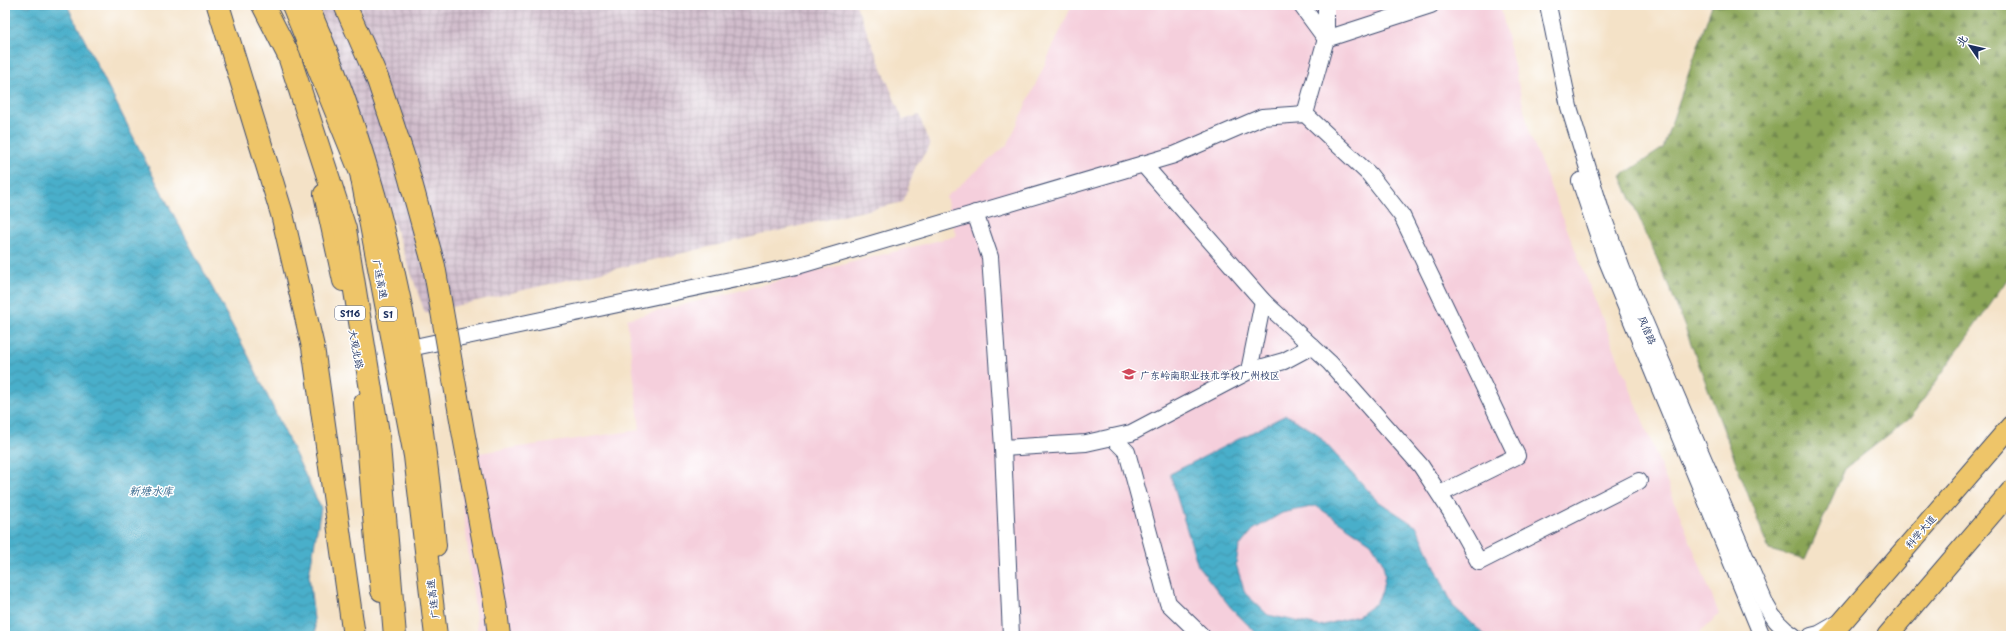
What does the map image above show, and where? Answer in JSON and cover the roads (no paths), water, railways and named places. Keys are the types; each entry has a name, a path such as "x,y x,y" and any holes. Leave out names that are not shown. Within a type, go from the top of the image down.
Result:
{"highway":[{"path":"218,5 282,214 313,347 354,636"},
{"path":"262,5 289,56 345,229 378,433 395,636"},
{"name":"广连高速","path":"293,5 361,172 415,456 436,636"},
{"path":"345,5 378,80 405,161 434,266 463,431 496,603 499,636"}],"main road":[{"name":"大观北路","path":"253,5 283,67 317,168 333,228 361,373 375,541 386,636"},
{"path":"308,5 333,67 368,164 384,224 410,348 426,456 445,636"},
{"name":"科学大道","path":"1830,636 2011,426"},
{"path":"1887,636 2011,491"}],"street":[{"path":"1301,5 1326,39"},
{"path":"1305,114 1326,39 1326,5"},
{"path":"1326,39 1431,5"},
{"name":"风信路","path":"1538,5 1567,134 1589,213 1602,249 1759,608 1784,630 1794,636"},
{"name":"风信路","path":"1548,5 1570,107 1602,214 1622,269 1759,608 1762,636"},
{"path":"410,348 797,266 1174,155 1262,117 1305,114 1369,174 1402,216 1517,456 1440,494"},
{"path":"1143,164 1263,301 1330,363 1421,466 1440,494 1479,562 1639,481"},
{"path":"975,213 990,258 1003,448 1011,636"},
{"path":"1249,371 1263,301"},
{"path":"1003,448 1086,442 1131,433 1249,371 1284,361 1312,346"},
{"path":"1112,437 1126,452 1168,603 1202,636"},
{"path":"1811,636 1819,634 1843,620"}],"water":[{"name":"新塘水库","path":"5,5 67,5 151,172 249,357 321,508 309,575 316,636 5,636"},
{"path":"1286,415 1315,432 1378,501 1417,527 1453,606 1486,636 1259,636 1231,608 1198,566 1170,474","holes":["1316,506 1371,543 1382,561 1385,574 1382,591 1376,603 1358,616 1319,626 1268,615 1245,593 1236,564 1239,547 1253,530 1282,513"]}],"place":[{"name":"广东岭南职业技术学校广州校区","path":"1129,374"}]}
